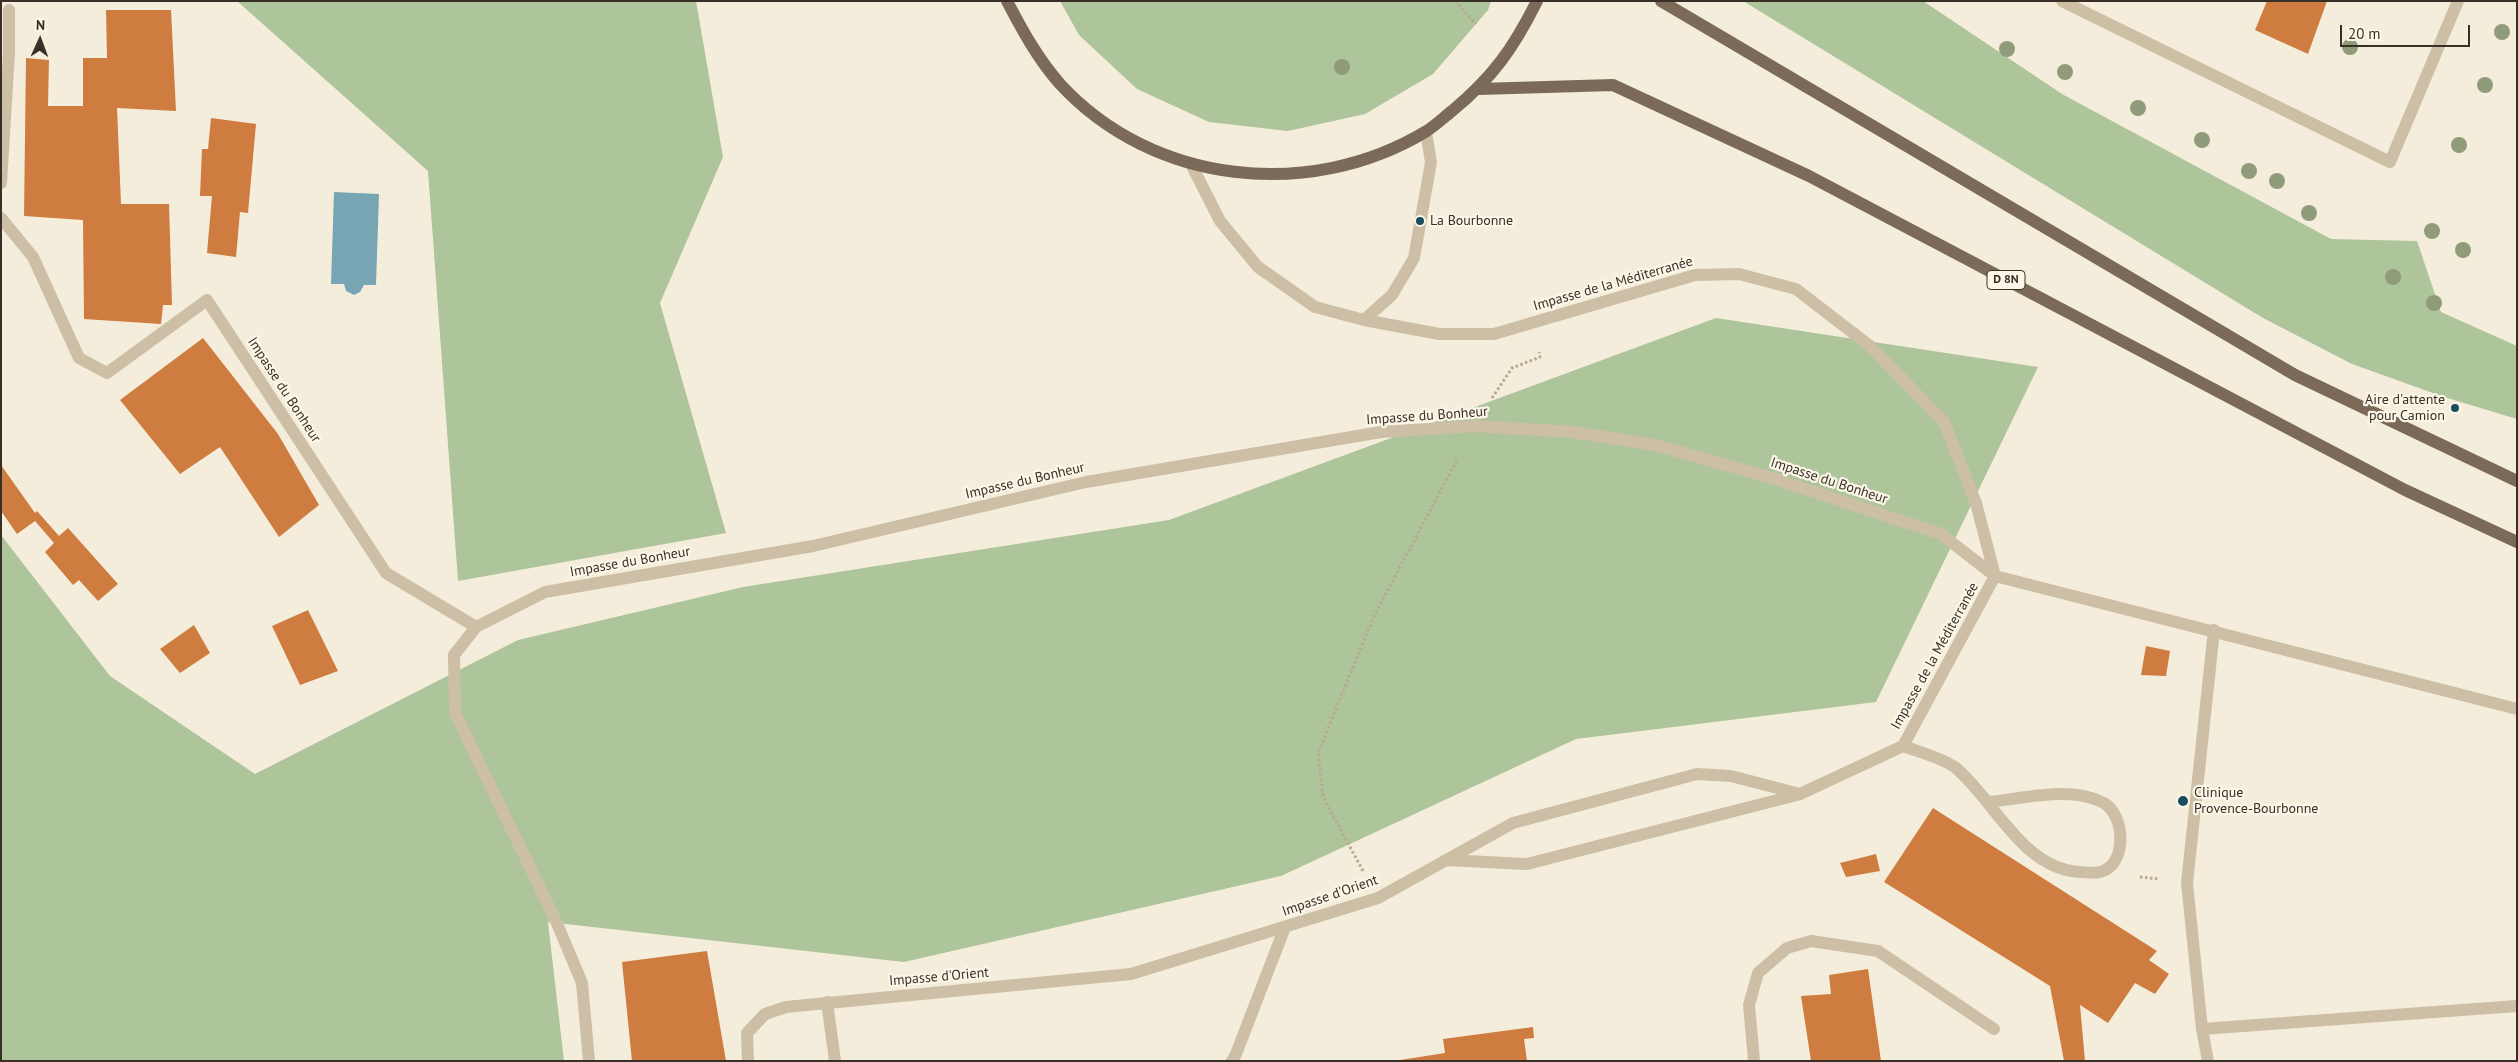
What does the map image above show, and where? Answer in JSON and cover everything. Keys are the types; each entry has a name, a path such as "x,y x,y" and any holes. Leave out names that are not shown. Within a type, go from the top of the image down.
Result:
{"main road":[{"path":"1007,1 1029,43 1060,84 1099,118 1136,141 1191,164 1251,175 1312,173 1371,158 1426,132 1479,89 1517,41 1537,1"},
{"path":"1661,1 2295,376 2517,481"},
{"name":"D 8N","path":"1479,89 1613,85 1809,176 2404,490 2517,542"}],"lane":[{"path":"2062,1 2390,162 2458,1"},
{"path":"1,183 9,52 9,10"},
{"path":"1364,320 1392,295 1414,258 1431,162 1426,132"},
{"name":"Impasse de la Méditerranée","path":"1191,164 1220,221 1258,267 1315,307 1364,320 1438,334 1494,334 1695,275 1739,274 1796,289 1870,346 1944,422 1976,503 1995,576 1903,746"},
{"name":"Impasse du Bonheur","path":"1,218 33,257 79,358 107,373 207,300 386,573 476,627 544,592 813,546 1086,482 1380,432 1475,426 1572,432 1655,445 1772,478 1941,534 1995,576"},
{"path":"1995,576 2214,630 2517,709"},
{"path":"476,627 454,655 456,713 556,921 582,983 589,1061"},
{"path":"2208,1061 2202,1029 2187,883 2214,630"},
{"path":"1446,860 1527,864 1800,794 1903,746 1954,766 2026,847 2065,871 2100,872 2113,864 2121,843 2119,821 2105,804 2080,796 2051,794 1988,802"},
{"name":"Impasse d'Orient","path":"748,1061 746,1034 765,1014 786,1007 1131,974 1378,898 1513,823 1697,774 1731,776 1800,794"},
{"path":"1232,1061 1285,927"},
{"path":"1754,1061 1749,1005 1758,973 1787,948 1811,941 1878,951 1994,1029"},
{"path":"827,1002 835,1061"},
{"path":"2202,1029 2517,1006"}],"path":[{"path":"1455,1 1476,24"},
{"path":"1378,898 1323,797 1318,753 1374,616 1475,426 1512,368 1540,357 1533,322"},
{"path":"2100,872 2187,883"}],"green space":[{"path":"237,1 696,1 723,157 660,303 726,533 458,581 428,171"},
{"path":"1060,1 1491,1 1488,10 1433,74 1365,114 1288,131 1209,122 1137,89 1079,35"},
{"path":"1743,1 1923,1 2062,94 2331,239 2417,241 2441,312 2517,346 2517,419 2444,397 2352,364 2263,318"},
{"path":"1716,318 2038,367 1876,702 1576,739 1281,876 904,962 548,922 564,1061 1,1061 1,535 110,676 255,774 518,640 743,587 1169,520"}],"water":[{"path":"334,192 379,194 376,285 364,285 360,292 354,295 346,291 344,284 331,284"}],"building":[{"path":"2267,1 2327,1 2308,54 2255,30"},
{"path":"106,10 171,10 176,111 117,108 121,204 169,204 172,305 163,305 161,324 84,319 83,220 24,216 26,58 49,60 48,106 83,106 83,58 107,58"},
{"path":"211,118 256,124 248,213 240,212 236,257 207,253 212,196 200,196 202,149 208,149"},
{"path":"203,338 278,434 319,505 279,537 220,447 180,474 120,400"},
{"path":"1,465 35,513 37,511 59,536 68,528 118,584 98,601 79,580 73,585 45,552 54,543 35,521 17,534 1,511"},
{"path":"308,610 338,671 300,685 272,626"},
{"path":"194,625 210,653 180,673 160,649"},
{"path":"2146,646 2170,651 2166,676 2141,675"},
{"path":"1933,808 2157,951 2149,960 2169,974 2155,994 2135,983 2108,1023 2080,1005 2085,1061 2064,1061 2050,986 1884,882"},
{"path":"1876,854 1880,871 1846,877 1840,863"},
{"path":"707,951 726,1061 632,1061 622,962"},
{"path":"1868,969 1881,1061 1811,1061 1801,996 1831,994 1829,975"},
{"path":"1533,1027 1534,1038 1524,1039 1527,1061 1394,1061 1445,1053 1443,1039"}],"place":[{"name":"La Bourbonne","path":"1420,221"},
{"name":"Aire d'attente pour Camion","path":"2455,408"},
{"name":"Clinique Provence-Bourbonne","path":"2183,801"}]}
